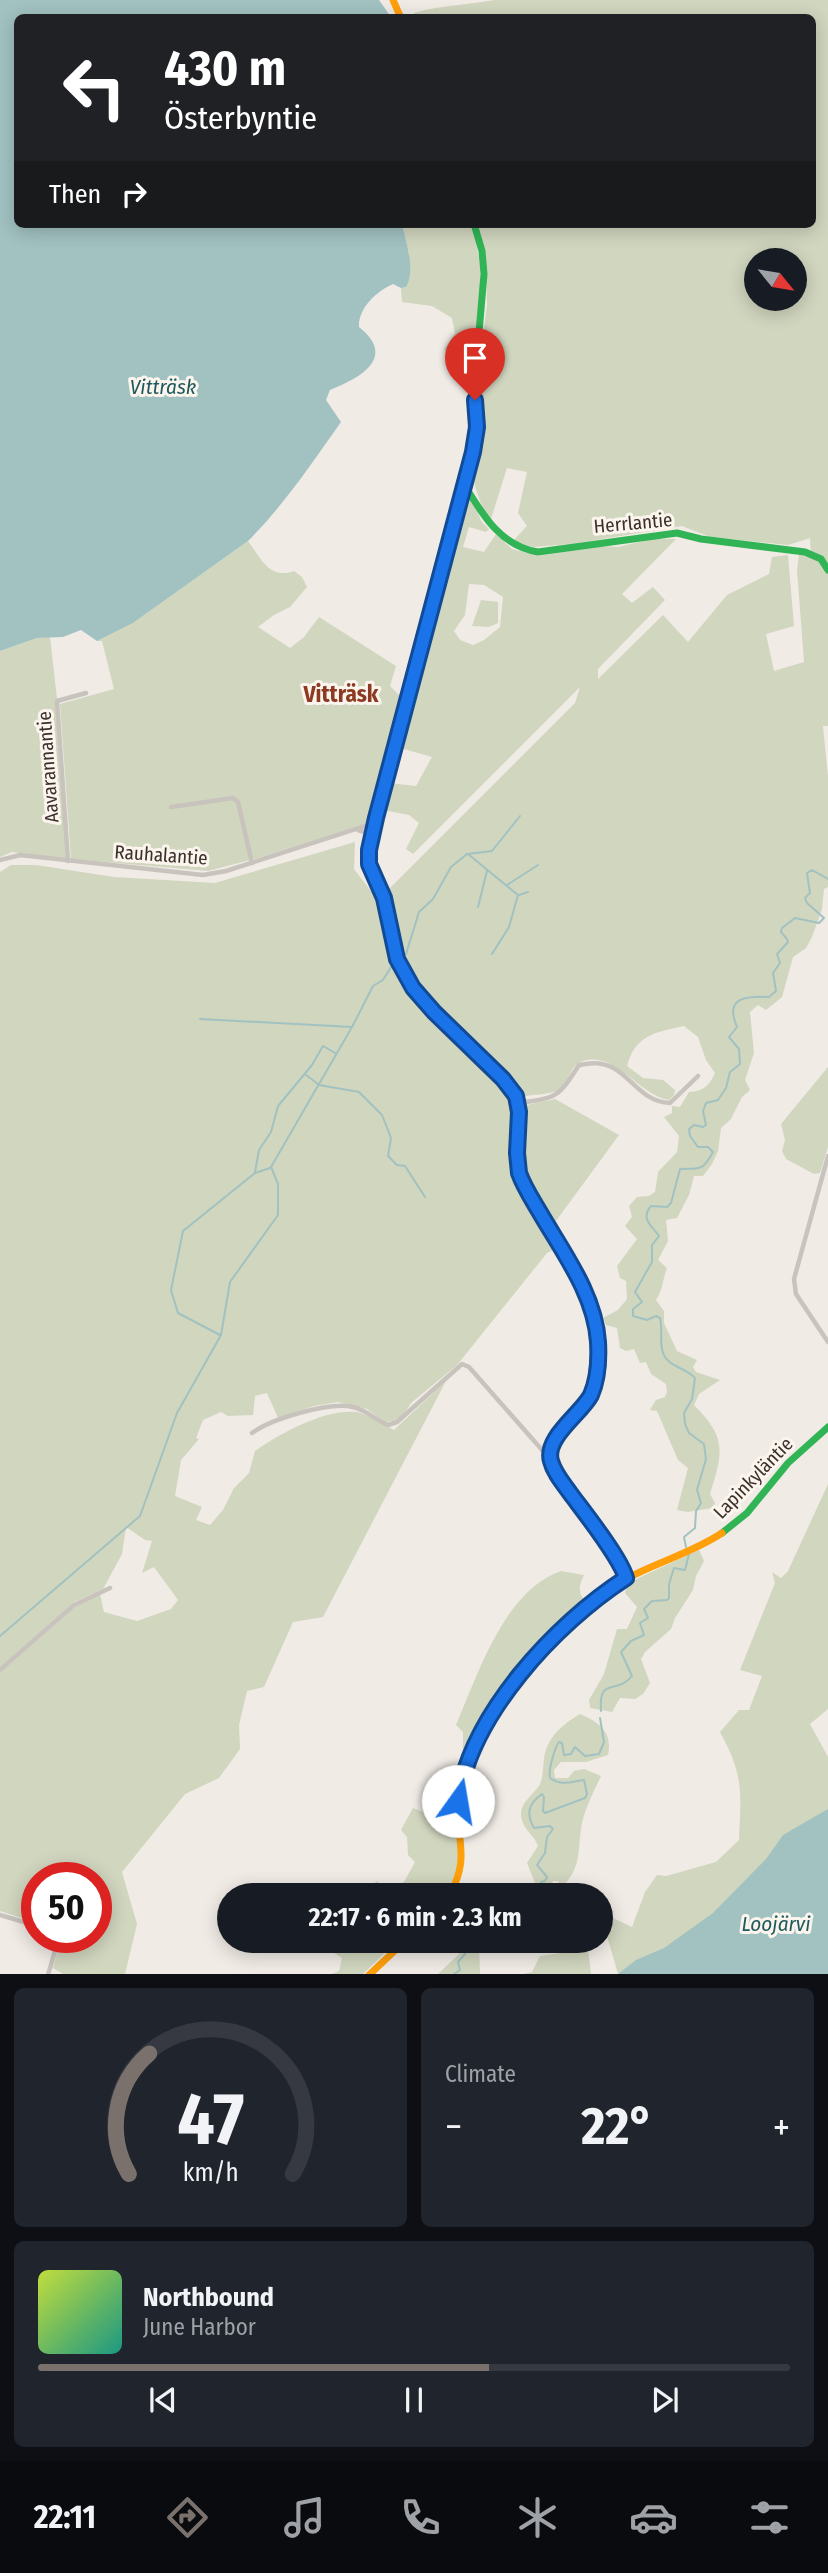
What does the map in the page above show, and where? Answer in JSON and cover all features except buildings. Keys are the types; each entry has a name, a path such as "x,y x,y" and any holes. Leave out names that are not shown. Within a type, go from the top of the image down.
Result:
{"street":[{"path":"475,228 482,251 484,274 477,356 476,438 374,823 369,864 384,898 393,944 413,988 511,1088 518,1103 519,1173 579,1281 592,1312 598,1340 598,1366 592,1392 581,1410 557,1437 550,1452 557,1475 626,1578"},
{"name":"Herrlantie","path":"464,484 487,522 514,545 525,550 538,552 667,533 805,552 821,559 828,570"},
{"name":"Aavarannantie","path":"68,861 57,701 86,693"},
{"path":"171,807 233,798 238,802 252,863"},
{"name":"Rauhalantie","path":"0,860 20,855 189,874 226,872 374,823"},
{"path":"357,830 364,832 370,841"},
{"path":"518,1103 559,1094 566,1088 579,1065 600,1063 610,1066 655,1102 670,1103 698,1076"},
{"path":"828,1156 794,1279 796,1294 828,1342"},
{"path":"252,1433 308,1411 332,1405 357,1408 388,1425 397,1422 462,1364 469,1367 543,1451 550,1452"},
{"name":"Lapinkyläntie","path":"457,1883 464,1861 458,1809 461,1782 481,1735 526,1665 601,1595 626,1578 685,1552 731,1527 753,1506 788,1463 828,1427"},
{"path":"0,1670 74,1605 110,1588"},
{"path":"0,1915 21,1921"},
{"path":"48,1974 54,1953"},
{"path":"370,1974 392,1953"}],"green space":[{"path":"494,0 828,0 828,726 823,726 828,777 828,887 824,889 822,909 812,937 806,948 793,957 782,997 766,1010 758,1005 750,1012 754,1053 745,1080 750,1090 742,1097 731,1119 721,1128 718,1151 712,1164 703,1176 694,1176 689,1195 677,1218 666,1220 668,1241 658,1260 667,1268 656,1300 664,1311 664,1323 677,1351 697,1360 693,1367 696,1372 720,1380 699,1394 694,1405 712,1427 719,1446 718,1467 710,1494 715,1503 713,1508 688,1512 677,1510 688,1468 678,1460 657,1411 650,1410 656,1400 665,1397 666,1384 651,1374 646,1362 640,1363 634,1349 626,1351 620,1348 617,1328 606,1325 603,1318 618,1310 627,1299 626,1281 620,1278 617,1266 637,1239 625,1226 632,1217 629,1206 637,1197 649,1196 655,1192 658,1172 677,1152 679,1136 664,1117 672,1113 672,1106 680,1107 689,1092 705,1087 715,1073 706,1060 698,1037 684,1026 664,1030 641,1041 631,1056 627,1066 643,1078 663,1080 675,1090 669,1100 647,1090 606,1062 595,1060 578,1063 559,1090 522,1097 507,1076 417,983 398,943 392,902 387,891 575,703 580,687 413,854 406,849 419,823 409,815 383,810 389,783 416,786 432,757 397,747 465,494 471,494 481,521 489,529 486,532 469,527 463,547 484,552 496,534 512,549 539,556 599,546 618,547 652,539 676,539 622,594 632,603 653,587 665,600 598,669 598,679 663,615 688,642 727,595 769,574 772,557 788,555 794,626 766,634 774,671 804,662 797,570 799,554 811,555 810,538 788,545 710,537 682,526 571,544 533,547 513,541 527,526 518,513 527,472 507,468 491,519 485,516 472,477 479,441 482,404 480,359 487,305 486,260 478,228 816,228 816,14 414,14 424,10","holes":["469,584 484,585 503,597 500,627 473,645 460,640 454,631 465,615"]},
{"path":"403,228 471,228 480,264 481,285 471,390 444,349 455,333 452,318 432,306 402,302 401,288 406,287 409,254"},
{"path":"248,541 266,566 278,572 294,571 302,577 307,587 290,607 258,627 290,648 304,637 319,617 396,666 390,686 403,699 370,822 208,871 71,859 60,704 114,689 102,641 97,641 133,623"},
{"path":"481,600 498,602 498,623 489,627 472,626"},
{"path":"50,637 57,699 66,859 12,852 0,857 0,651 37,638"},
{"path":"355,842 354,869 380,903 389,950 399,975 409,991 511,1099 514,1111 510,1154 523,1190 555,1249 547,1253 457,1365 411,1403 403,1416 393,1421 385,1422 367,1409 338,1402 314,1406 278,1418 267,1393 255,1396 253,1415 228,1416 221,1412 203,1420 196,1438 199,1439 181,1460 175,1496 202,1507 196,1520 210,1525 223,1510 234,1488 249,1473 255,1451 265,1444 303,1424 343,1412 365,1415 394,1430 446,1381 323,1617 293,1622 264,1687 247,1691 239,1725 240,1749 219,1778 185,1794 122,1872 137,1924 125,1974 63,1974 53,1968 57,1953 112,1953 112,1862 21,1862 21,1918 0,1911 0,1673 76,1606 100,1594 104,1612 137,1621 171,1609 178,1600 154,1567 142,1573 152,1541 145,1540 126,1527 122,1554 103,1589 74,1602 0,1668 0,872 11,865 36,865 114,877 215,883"},
{"path":"828,1067 828,1147 820,1173 814,1174 786,1159 782,1151 785,1140 781,1124"},
{"path":"555,1099 619,1135 553,1225 524,1175 520,1154 522,1106"},
{"path":"828,1484 828,1709 810,1724 828,1757 828,1841 790,1854 641,1974 618,1974 612,1953 613,1918 632,1927 645,1892 657,1875 666,1876 716,1862 739,1840 739,1784 728,1747 720,1732 739,1710 749,1710 762,1676 740,1670 775,1583 772,1572 781,1578 788,1571"},
{"path":"699,1550 704,1561 696,1576 693,1590 671,1629 645,1652 641,1659 650,1683 643,1694 635,1699 620,1698 612,1712 590,1708 589,1700 604,1674 617,1629 627,1629 637,1607 625,1593 628,1583"},
{"path":"561,1571 584,1575 580,1590 586,1603 523,1663 492,1703 466,1755 463,1756 463,1732 456,1725 495,1636 524,1596 541,1581"},
{"path":"580,1714 599,1724 606,1734 609,1747 608,1755 586,1762 561,1762 554,1770 555,1778 568,1778 574,1771 584,1769 601,1776 584,1817 576,1866 565,1883 535,1883 527,1863 538,1846 523,1823 521,1813 540,1783 548,1744 561,1727"},
{"path":"448,1806 452,1809 459,1854 452,1883 401,1883 415,1862 408,1855 407,1837 401,1830 413,1808 440,1819 446,1815"},
{"path":"334,1953 385,1953 363,1974 331,1974 339,1971 342,1958"},
{"path":"479,1953 480,1974 438,1974 459,1954"},
{"path":"588,1953 591,1974 523,1974 532,1972 540,1956"}],"water":[{"name":"Vitträsk","path":"0,0 379,0 389,14 14,14 14,228 403,228 410,273 406,287 393,284 375,296 365,307 359,327 370,338 375,348 375,357 363,373 330,390 326,400 341,422 286,498 248,541 133,623 97,641 81,630 63,637 37,638 0,651"},
{"name":"Loojärvi","path":"828,1809 828,1974 618,1974 636,1960 664,1948 713,1913 766,1859 783,1835"}],"waterway":[{"path":"401,958 406,954 419,912 433,899 451,867 467,854 492,851 520,816"},
{"path":"468,854 518,895 509,927 492,954"},
{"path":"507,885 538,865"},
{"path":"686,1547 684,1537 695,1528 696,1511 701,1503 697,1490 706,1459 704,1444 689,1433 685,1424 684,1413 692,1399 695,1378 665,1358 660,1318 656,1316 647,1320 633,1316 633,1309 642,1302 635,1292 652,1262 652,1245 659,1236 648,1222 647,1215 651,1206 667,1207 671,1203 680,1169 700,1168 713,1152 708,1147 698,1147 690,1136 689,1129 694,1125 706,1125 703,1111 706,1103 718,1100 726,1088 730,1072 740,1064 739,1049 729,1037 737,1027 733,1010 735,1004 745,998 769,997 776,991 773,973 780,963 777,954 788,942 781,932 782,928 795,918 819,923 824,918 805,898 810,893 807,873 812,870 828,879"},
{"path":"478,907 487,871"},
{"path":"519,895 528,892"},
{"path":"0,1636 140,1516 177,1413 221,1335 230,1282 278,1215 278,1184 271,1167 373,986 383,980 394,962"},
{"path":"200,1019 352,1027"},
{"path":"255,1172 259,1150 271,1132 278,1106 312,1065 323,1046 335,1053"},
{"path":"305,1074 319,1085 359,1092 382,1115 391,1138 388,1156 397,1165 405,1166 425,1197"},
{"path":"220,1335 178,1313 171,1290 183,1231 255,1173 270,1168"},
{"path":"601,1711 602,1693 626,1682 632,1676 621,1652 631,1641 644,1635 640,1623 648,1618 644,1609 652,1601 669,1598 669,1584 674,1568 685,1570 689,1554"},
{"path":"541,1883 547,1877 537,1865 545,1853 547,1837 553,1829 550,1826 534,1828 530,1810 542,1794 545,1813 585,1798 587,1794 584,1780 563,1783 554,1781 550,1778 551,1764 559,1742 562,1743 564,1755 571,1754 575,1747 585,1756 599,1754 604,1742 600,1718"},
{"path":"454,1974 460,1970 458,1962 465,1953"}],"traffic: fast":[{"path":"473,1050 413,988 397,959 384,898 369,864 374,823 476,438 477,356 484,274 482,251 475,228"},
{"path":"464,484 494,527 503,536 525,549 538,552 677,533 701,539 805,552 821,559 828,570"},
{"path":"570,1423 553,1445 553,1465 570,1496 626,1578"},
{"path":"722,1533 747,1513 788,1463 828,1427"}],"traffic: slow":[{"path":"393,0 399,14"},
{"path":"473,1050 501,1076 515,1095 519,1121 519,1173 563,1250 589,1309 596,1338 598,1366 592,1392 570,1423"},
{"path":"456,1883 461,1863 458,1807 466,1766 477,1741 511,1687 556,1635 603,1593 626,1579 722,1533"},
{"path":"370,1974 392,1953"}],"district":[{"name":"Vitträsk","path":"341,694"}],"route":[{"path":"458,1801 468,1761 517,1676 589,1606 626,1578 618,1562 557,1475 550,1458 552,1445 581,1410 595,1385 598,1340 592,1312 579,1281 521,1180 517,1163 519,1112 516,1096 503,1079 413,988 397,959 384,898 369,864 370,841 473,452 477,427 475,400"}]}
